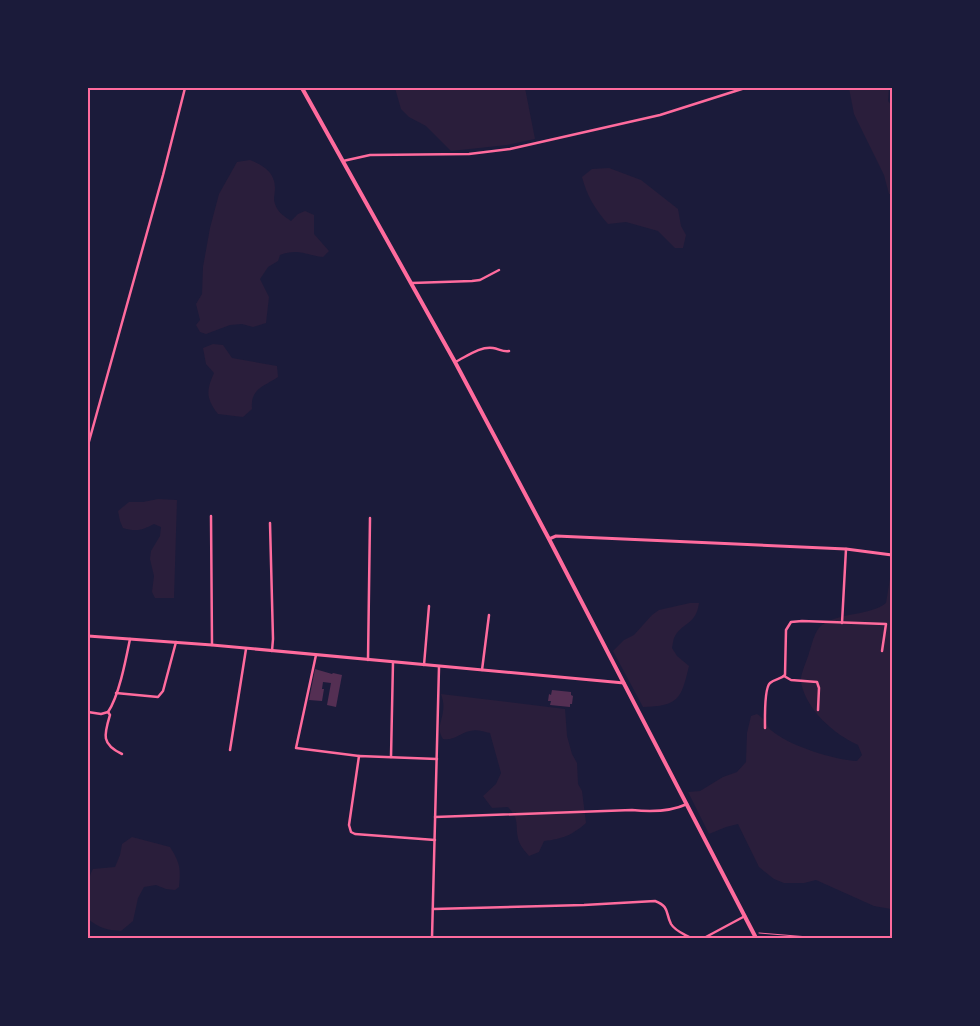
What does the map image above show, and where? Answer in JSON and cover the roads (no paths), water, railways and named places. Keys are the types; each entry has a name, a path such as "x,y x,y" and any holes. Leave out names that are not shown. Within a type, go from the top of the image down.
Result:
{"main road":[{"path":"302,88 455,362 756,938"}],"street":[{"path":"88,445 163,175 185,88"},
{"path":"343,161 370,155 469,154 510,149 660,115 745,88"},
{"path":"412,283 480,280 499,270"},
{"path":"455,362 485,348 509,351"},
{"path":"211,516 212,645"},
{"path":"368,660 370,518"},
{"path":"270,523 272,651"},
{"path":"549,539 556,536 846,549 892,555"},
{"path":"842,623 846,549"},
{"path":"424,665 429,606"},
{"path":"482,670 489,615"},
{"path":"784,676 786,630 791,622 886,624 882,651"},
{"path":"88,636 212,645 624,683"},
{"path":"88,712 101,714 108,712 112,706 130,639"},
{"path":"116,693 158,697 163,691 176,642"},
{"path":"230,750 246,649"},
{"path":"316,655 296,748 359,756 437,759"},
{"path":"391,757 393,662"},
{"path":"432,938 439,667"},
{"path":"784,676 791,680 817,682 819,688 818,710"},
{"path":"765,728 766,689 772,681 784,676"},
{"path":"108,712 110,715 104,733 106,742 112,749 122,754"},
{"path":"359,756 348,825 351,832 355,834 435,840"},
{"path":"435,817 646,811 677,809 687,804"},
{"path":"433,909 655,901 663,904 675,930 691,938"},
{"path":"704,938 745,916"}]}
